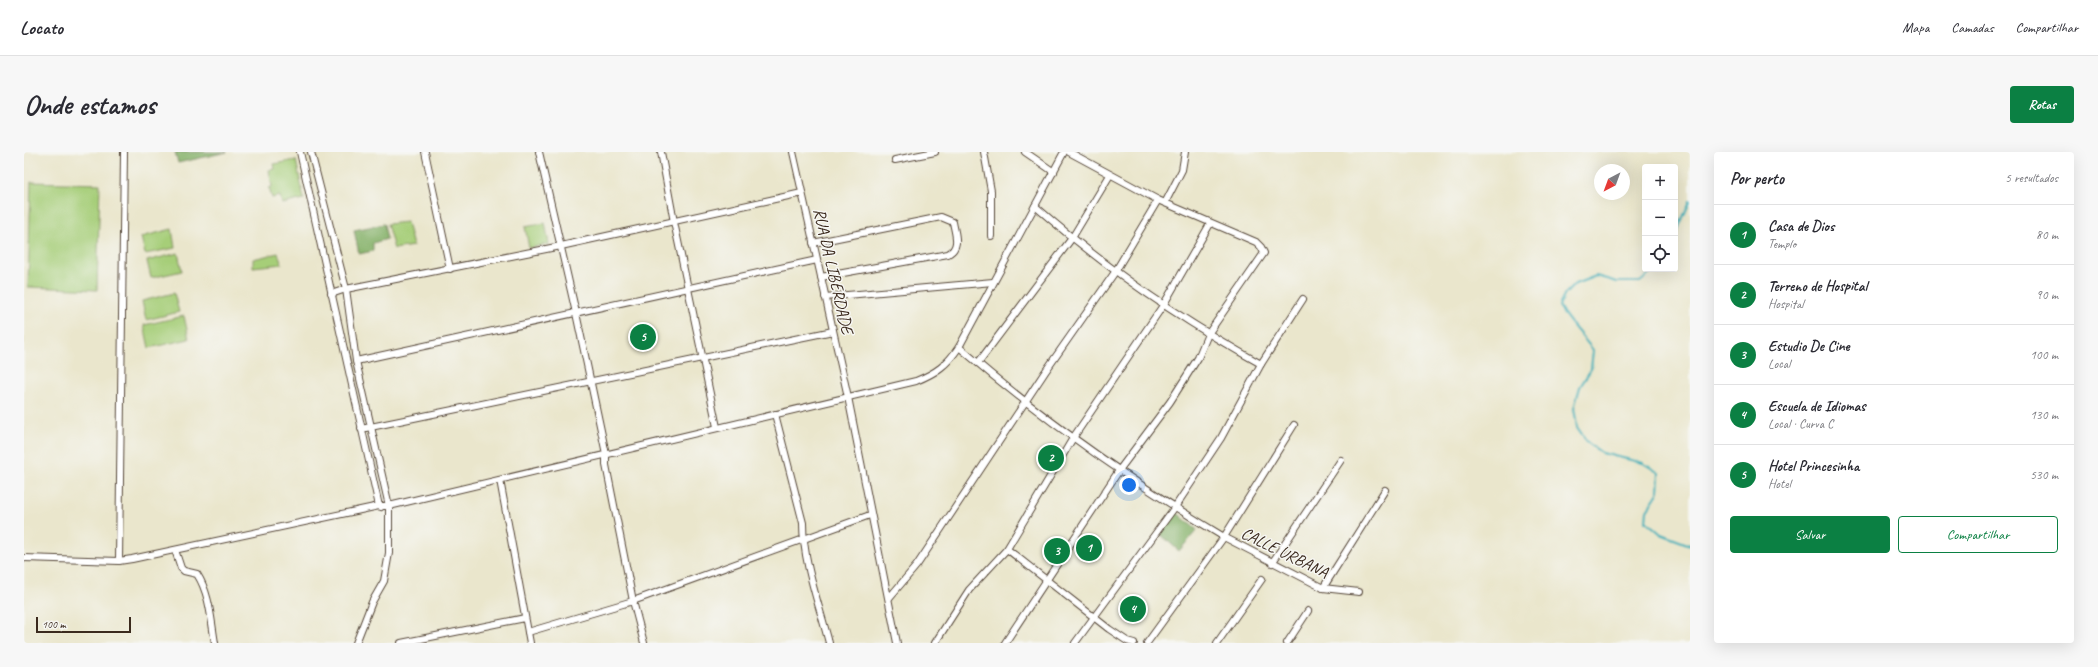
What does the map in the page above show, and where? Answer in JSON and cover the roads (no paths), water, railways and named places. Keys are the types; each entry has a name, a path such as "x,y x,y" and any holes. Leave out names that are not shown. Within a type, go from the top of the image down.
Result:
{"street":[{"path":"119,561 124,152"},
{"path":"300,152 379,506"},
{"path":"311,152 346,289 356,361 388,508 390,528 389,553 384,581 372,602 356,643"},
{"path":"425,152 450,269"},
{"path":"539,152 591,382 633,601 644,643"},
{"path":"661,152 674,222 704,358 717,427"},
{"name":"RUA DA LIBERDADE","path":"793,152 848,397 870,515 889,598 897,643"},
{"path":"895,160 934,152"},
{"path":"984,152 992,191 991,236"},
{"path":"1025,152 1054,172"},
{"path":"24,558 119,561 379,506 388,508 717,427 916,381 931,375 945,366 959,347 1064,152"},
{"path":"1005,643 1120,469 1170,402 1198,358 1208,334 1264,254 1261,247 1256,242 1210,224 1158,200 1069,152"},
{"path":"1165,203 1182,170 1185,152"},
{"path":"978,363 1072,238 1110,175"},
{"path":"331,294 346,289 561,246 802,193"},
{"path":"889,598 917,565 1025,403 1115,272 1158,200"},
{"path":"1035,206 1115,272 1208,334 1261,364"},
{"path":"813,243 941,217 954,222 957,245 954,251 948,254 821,277"},
{"path":"935,643 970,590 1007,549 1073,438 1164,304 1210,224"},
{"path":"356,361 817,260"},
{"path":"826,297 993,282"},
{"path":"1075,643 1175,507 1222,438 1261,364 1303,299"},
{"path":"361,429 833,331"},
{"name":"CALLE URBANA","path":"959,347 1025,403 1073,438 1175,507 1224,537 1323,588 1359,592"},
{"path":"775,414 803,523 803,538 829,643"},
{"path":"1147,643 1224,537 1294,425"},
{"path":"1272,563 1341,460"},
{"path":"500,480 530,643"},
{"path":"1323,588 1385,490"},
{"path":"528,632 633,601 803,538 870,515"},
{"path":"1007,549 1126,641 1134,643"},
{"path":"175,550 181,568 184,571 197,574 200,578 209,604 215,643"},
{"path":"1217,643 1262,579"},
{"path":"1287,643 1308,611"},
{"path":"401,643 525,618"}],"waterway":[{"path":"1678,229 1690,201"},
{"path":"1652,272 1640,282 1617,282 1596,276 1575,284 1565,294 1559,306 1571,324 1593,350 1591,369 1580,387 1574,408 1577,427 1588,443 1602,453 1643,463 1659,473 1658,493 1647,510 1646,521 1661,534 1690,545"}],"place":[{"name":"Hotel Princesinha","path":"643,337"},
{"name":"Terreno de Hospital","path":"1051,458"},
{"name":"Casa de Dios","path":"1089,548"},
{"name":"Estudio De Cine","path":"1057,551"},
{"name":"Escuela de Idiomas","path":"1133,609"}]}
